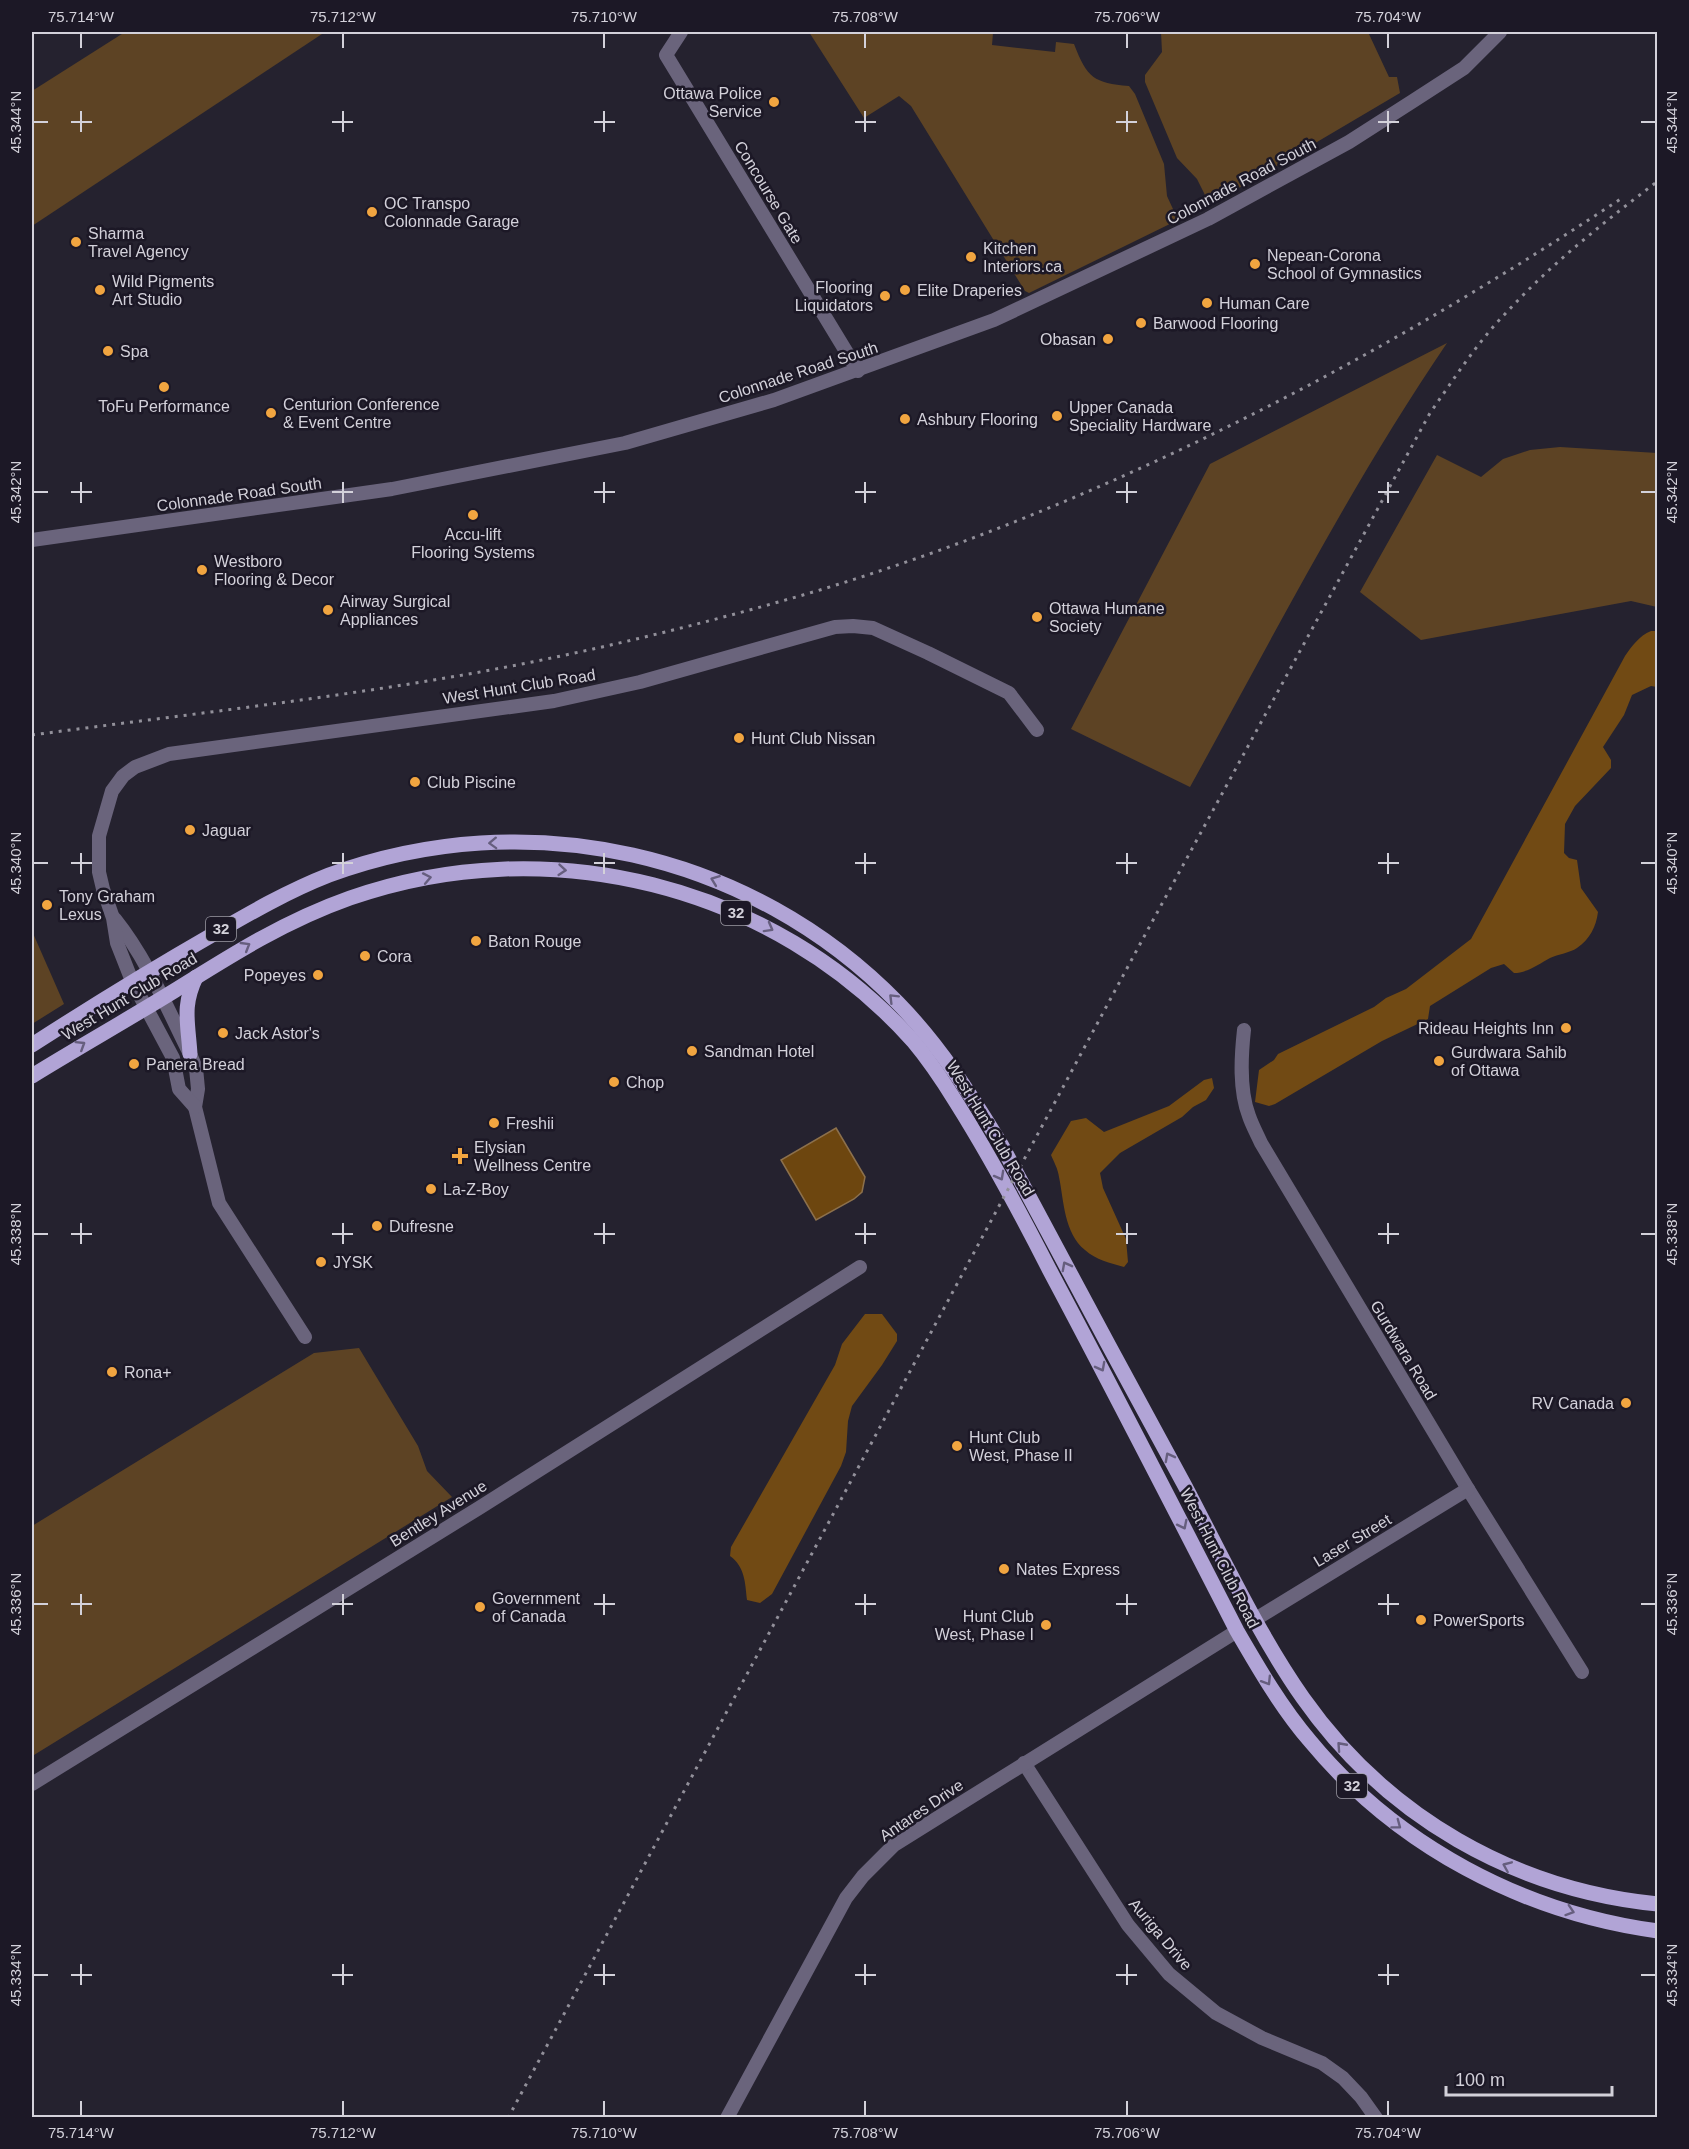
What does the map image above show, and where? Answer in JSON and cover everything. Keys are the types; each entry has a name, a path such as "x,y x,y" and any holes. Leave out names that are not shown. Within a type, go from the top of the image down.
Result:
{"main road":[{"name":"West Hunt Club Road","path":"32,1045 132,981 278,898 347,869 402,854 453,845 492,843 552,843 608,850 668,864 729,885 767,904 813,931 851,959 897,1002 933,1041 965,1086 1002,1146 1205,1523 1254,1620 1289,1677 1334,1739 1381,1786 1431,1825 1483,1855 1536,1877 1609,1897 1658,1904"},
{"name":"West Hunt Club Road","path":"32,1076 260,938 289,923 376,890 443,875 487,869 523,868 568,870 621,877 660,885 718,904 756,922 815,956 862,991 903,1030 925,1055 978,1136 1084,1334 1237,1631 1274,1692 1310,1742 1358,1792 1398,1827 1470,1872 1514,1892 1595,1919 1658,1931"},
{"path":"190,1054 186,1005 188,993 196,977"},
{"path":"1237,1631 1254,1620"}],"street":[{"name":"Concourse Gate","path":"681,32 666,55 858,370"},
{"name":"Colonnade Road South","path":"32,540 392,489 614,446 774,400 994,320 1208,219 1349,142 1439,85 1473,61 1500,32"},
{"name":"West Hunt Club Road","path":"132,981 117,943 113,918 103,889 98,852 102,821 112,791 123,776 150,759 169,754 554,701 640,682 835,627 853,626 873,628 1009,693 1037,730"},
{"name":"West Hunt Club Road","path":"113,918 129,937 148,972"},
{"path":"148,972 195,1068 198,1089 195,1107 219,1203 305,1336"},
{"path":"132,981 173,1058 179,1089 195,1107"},
{"name":"Gurdwara Road","path":"1244,1030 1242,1051 1244,1092 1248,1115 1261,1143 1468,1489 1582,1672"},
{"name":"Bentley Avenue","path":"32,1784 479,1508 860,1267"},
{"name":"Laser Street","path":"1254,1620 1468,1489"},
{"name":"Antares Drive","path":"727,2118 846,1898 863,1876 894,1845 1237,1631"},
{"name":"Auriga Drive","path":"1024,1763 1128,1925 1168,1974 1216,2013 1262,2038 1322,2063 1343,2078 1376,2118"}],"shaded area":[{"path":"125,32 325,32 32,226 32,91"},
{"path":"809,32 993,33 992,45 1055,52 1056,42 1074,44 1083,64 1093,77 1107,83 1129,86 1135,94 1164,164 1167,196 1178,220 1029,293 1025,291 911,106 899,96 864,118"},
{"path":"1161,32 1368,32 1389,77 1397,77 1400,93 1210,205 1197,179 1177,158 1145,82 1145,75 1162,52"},
{"path":"1447,343 1345,506 1190,787 1071,729 1210,464"},
{"path":"1560,447 1657,453 1657,607 1631,601 1421,640 1360,592 1437,455 1481,477 1503,459 1530,450"},
{"path":"1651,631 1657,631 1657,687 1651,686 1632,695 1624,715 1603,747 1611,760 1611,768 1575,806 1565,824 1564,853 1569,858 1577,860 1581,888 1598,912 1596,923 1589,937 1574,950 1553,957 1524,972 1514,973 1504,964 1491,968 1430,1006 1428,1019 1382,1041 1275,1104 1269,1106 1255,1102 1259,1070 1274,1060 1278,1054 1406,989 1471,939 1625,656 1639,638"},
{"path":"32,931 64,1004 32,1024"},
{"path":"1212,1078 1214,1088 1206,1100 1193,1107 1182,1117 1120,1153 1100,1173 1103,1188 1126,1239 1128,1262 1124,1267 1103,1261 1089,1253 1078,1243 1069,1226 1056,1166 1051,1155 1071,1121 1086,1118 1104,1132 1169,1106 1204,1080"},
{"path":"836,1128 865,1177 862,1192 854,1199 816,1220 781,1160"},
{"path":"865,1314 882,1314 897,1334 897,1341 852,1406 848,1421 846,1452 841,1466 772,1594 760,1603 747,1600 743,1575 739,1565 730,1556 731,1547 835,1365 842,1344"},
{"path":"359,1348 418,1446 427,1471 452,1497 34,1755 32,1749 32,1526 314,1353"}],"railway":[{"path":"508,2118 1146,933 1430,413 1494,325 1578,244 1658,181"},
{"path":"32,735 355,692 506,667 634,640 719,618 803,595 912,560 1019,520 1124,476 1228,427 1429,318 1622,198"}],"place":[{"name":"Ottawa Police Service","path":"774,102"},
{"name":"OC Transpo Colonnade Garage","path":"372,212"},
{"name":"Sharma Travel Agency","path":"76,242"},
{"name":"Kitchen Interiors.ca","path":"971,257"},
{"name":"Nepean-Corona School of Gymnastics","path":"1255,264"},
{"name":"Wild Pigments Art Studio","path":"100,290"},
{"name":"Elite Draperies","path":"905,290"},
{"name":"Flooring Liquidators","path":"885,296"},
{"name":"Human Care","path":"1207,303"},
{"name":"Barwood Flooring","path":"1141,323"},
{"name":"Obasan","path":"1108,339"},
{"name":"Spa","path":"108,351"},
{"name":"ToFu Performance","path":"164,387"},
{"name":"Centurion Conference & Event Centre","path":"271,413"},
{"name":"Upper Canada Speciality Hardware","path":"1057,416"},
{"name":"Ashbury Flooring","path":"905,419"},
{"name":"Accu-lift Flooring Systems","path":"473,515"},
{"name":"Westboro Flooring & Decor","path":"202,570"},
{"name":"Airway Surgical Appliances","path":"328,610"},
{"name":"Ottawa Humane Society","path":"1037,617"},
{"name":"Hunt Club Nissan","path":"739,738"},
{"name":"Club Piscine","path":"415,782"},
{"name":"Jaguar","path":"190,830"},
{"name":"Tony Graham Lexus","path":"47,905"},
{"name":"Baton Rouge","path":"476,941"},
{"name":"Cora","path":"365,956"},
{"name":"Popeyes","path":"318,975"},
{"name":"Rideau Heights Inn","path":"1566,1028"},
{"name":"Jack Astor's","path":"223,1033"},
{"name":"Sandman Hotel","path":"692,1051"},
{"name":"Gurdwara Sahib of Ottawa","path":"1439,1061"},
{"name":"Panera Bread","path":"134,1064"},
{"name":"Chop","path":"614,1082"},
{"name":"Freshii","path":"494,1123"},
{"name":"Elysian Wellness Centre","path":"460,1156"},
{"name":"La-Z-Boy","path":"431,1189"},
{"name":"Dufresne","path":"377,1226"},
{"name":"JYSK","path":"321,1262"},
{"name":"Rona+","path":"112,1372"},
{"name":"RV Canada","path":"1626,1403"},
{"name":"Hunt Club West, Phase II","path":"957,1446"},
{"name":"Nates Express","path":"1004,1569"},
{"name":"Government of Canada","path":"480,1607"},
{"name":"PowerSports","path":"1421,1620"},
{"name":"Hunt Club West, Phase I","path":"1046,1625"}]}
